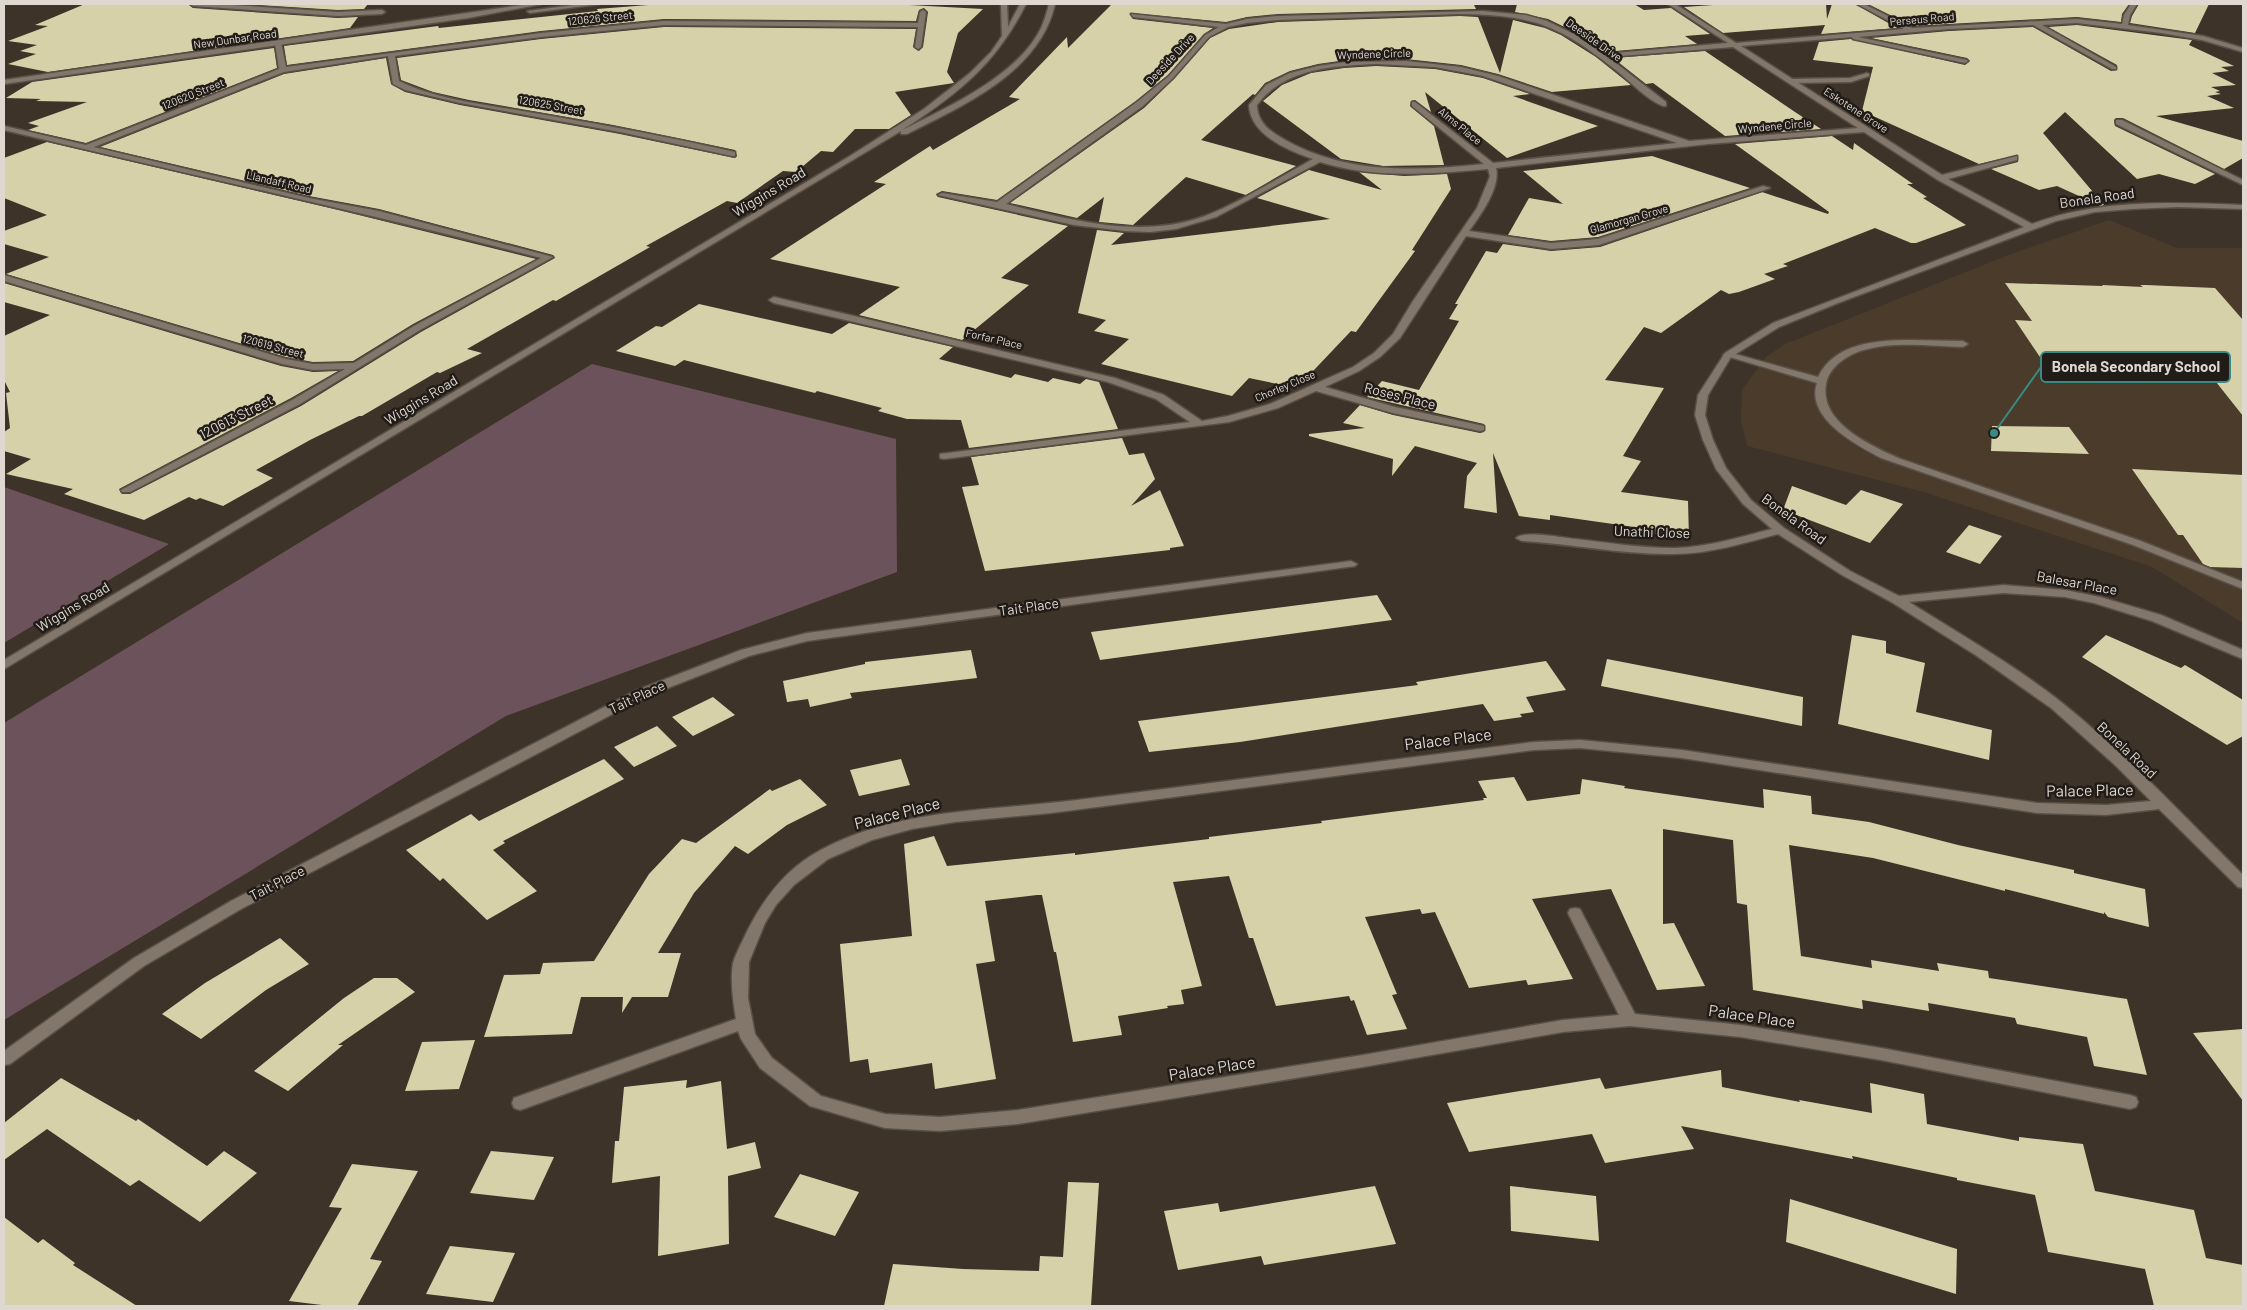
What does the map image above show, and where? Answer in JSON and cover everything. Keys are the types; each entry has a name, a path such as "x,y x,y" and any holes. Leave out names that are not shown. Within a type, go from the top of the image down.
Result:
{"street":[{"path":"193,4 338,14 382,12"},
{"name":"New Dunbar Road","path":"4,82 468,16 539,4"},
{"name":"New Dunbar Road","path":"468,16 592,4"},
{"path":"1004,4 1005,36"},
{"name":"Wiggins Road","path":"4,665 853,158 953,92 983,65 1005,36 1023,4"},
{"name":"Wiggins Road","path":"853,158 951,109 992,83 1030,48 1047,22 1052,4"},
{"name":"Eskotene Grove","path":"1671,4 1941,178 2032,228"},
{"path":"1860,4 1911,30"},
{"path":"2125,26 2127,15 2134,4"},
{"path":"918,48 923,12"},
{"name":"Deeside Drive","path":"999,206 1140,104 1171,77 1207,36 1226,26 1269,19 1422,14 1503,14 1546,22 1559,28 1600,56 1663,104"},
{"path":"1133,15 1226,26"},
{"name":"Perseus Road","path":"1600,56 1911,30 2077,21 2203,38 2243,50"},
{"path":"2032,22 2114,68"},
{"name":"120626 Street","path":"283,70 532,36 664,23 921,25"},
{"path":"1848,36 1880,45 1965,61"},
{"path":"278,43 283,70"},
{"name":"120625 Street","path":"391,54 396,82 406,88 445,98 606,127 732,154"},
{"name":"Wyndene Circle","path":"1689,144 1510,81 1482,73 1413,63 1356,63 1330,66 1292,76 1272,85 1253,104 1253,112 1256,119 1267,133 1288,147 1319,159 1356,166 1403,171 1437,171 1689,144 1864,130"},
{"name":"120620 Street","path":"85,148 283,70"},
{"path":"1791,81 1851,80 1867,75"},
{"name":"Alms Place","path":"1415,104 1491,166"},
{"path":"2119,122 2243,183"},
{"name":"Llandaff Road","path":"4,128 309,200 379,214 549,258 417,328 356,366"},
{"path":"1941,178 2014,158"},
{"path":"942,195 1089,225 1125,230 1179,226 1202,220 1221,212 1319,159"},
{"name":"Chorley Close","path":"944,456 1200,424 1253,414 1356,369 1377,355 1397,336 1481,208 1494,176 1491,166"},
{"name":"Glamorgan Grove","path":"1464,233 1551,246 1599,242 1766,188"},
{"name":"Bonela Road","path":"2243,207 2178,205 2095,210 2054,219 1835,301 1776,325 1728,356 1712,377 1703,395 1700,415 1708,440 1721,468 1747,502 1780,530 1846,573 1896,600 1981,653 2056,705 2120,762 2243,883"},
{"name":"120619 Street","path":"4,278 285,362 313,367 356,366"},
{"name":"Forfar Place","path":"774,300 1111,380 1160,397 1200,424"},
{"path":"1963,344 1889,344 1860,348 1844,355 1827,370 1818,389 1820,399 1833,421 1850,437 1896,462 2136,543 2243,586"},
{"path":"1728,356 1821,380"},
{"name":"120613 Street","path":"126,490 296,402 356,366"},
{"name":"Roses Place","path":"1316,387 1393,410 1480,428"},
{"name":"Unathi Close","path":"1522,538 1645,550 1676,551 1709,548 1780,530"},
{"name":"Tait Place","path":"4,1059 139,962 236,905 640,694 745,653 807,637 1351,564"},
{"name":"Balesar Place","path":"1896,600 2003,589 2030,590 2077,596 2126,607 2155,616 2243,655"},
{"name":"Palace Place","path":"2130,1102 1890,1056 1750,1032 1630,1020 1563,1026 1363,1061 1018,1117 940,1124 885,1121 816,1100 766,1063 748,1035 744,1022 740,998 741,962 758,923 771,901 789,881 823,855 850,842 912,824 955,817 1051,808 1534,746 1580,744 1682,754 2037,808 2106,810 2162,804"},
{"path":"1575,914 1630,1020"},
{"path":"520,1103 744,1022"}],"shaded area":[{"path":"2109,220 2177,248 2243,248 2243,623 2152,567 1927,493 1747,446 1741,421 1742,390 1766,357 1785,344 2011,254"},
{"path":"592,364 896,439 897,572 506,716 4,1020 4,723"},
{"path":"4,487 169,544 4,643"}],"building":[{"path":"85,4 188,4 193,8 338,18 358,17 350,28 48,72 8,64 36,54 20,51 37,45 8,41 48,26 35,25"},
{"path":"242,4 368,4 364,9 338,10"},
{"path":"661,4 891,4 983,9 958,33 947,72 954,83 895,92 911,115 889,129 855,129 833,152 821,151 796,172 783,171 737,203 727,201 646,246 650,247 467,349 482,353 440,373 437,372 362,416 310,440 256,470 273,478 223,506 200,498 196,500 189,497 144,520 64,494 73,489 6,474 31,459 4,451 4,432 10,428 6,393 10,392 5,382 4,336 50,315 4,302 4,283 281,366 313,372 338,371 119,489 122,494 130,494 301,406 421,332 555,258 553,255 379,209 309,196 100,147 284,74 386,58 391,84 405,92 460,105 620,134 735,158 737,156 735,150 613,125 433,92 401,80 397,58 541,39 664,27 916,29 913,47 919,51 923,47 928,12 924,8 919,10 916,21 664,19 541,31 287,65 284,46 438,26 439,28 598,11 597,9"},
{"path":"1112,4 1466,4 1474,5 1476,9 1278,14 1247,17 1226,22 1130,13 1133,19 1213,28 1204,34 1168,75 1136,101 997,200 942,191 936,194 938,197 1068,226 1001,278 1029,285 962,340 859,315 900,287 770,259 886,184 874,182 930,146 933,150 1020,99 1009,97 1067,37 1068,48"},
{"path":"1517,4 1634,4 1644,10 1671,8 1710,34 1685,36 1697,44 1604,52 1577,33 1548,19 1515,12"},
{"path":"1728,4 1826,4 1827,19 1832,4 1855,4 1897,28 1821,34 1825,25 1723,33 1684,7"},
{"path":"1868,4 2129,4 2122,14 2121,22 2077,17 1912,26"},
{"path":"2139,4 2209,4 2195,33 2130,23"},
{"path":"1478,17 1500,73 1513,20 1545,28 1561,35 1596,57 1631,85 1552,92 1498,74 1461,65 1406,59 1346,60 1318,64 1290,71 1265,83 1255,95 1253,94 1201,140 1296,166 1246,195 1186,177 1133,225 1099,222 1104,197 1077,218 1010,203 1144,108 1174,79 1210,38 1229,29 1278,22"},
{"path":"2077,25 2192,40 2189,45 2234,66 2221,67 2229,71 2212,73 2236,85 2211,87 2220,91 2215,92 2221,94 2207,96 2234,108 2156,116 2243,141 2243,158 2224,169 2123,118 2116,118 2114,120 2115,126 2215,174 2195,184 2159,174 2137,179 2065,112 2043,133 2104,205 2101,206 2057,186 2039,190 1991,169 2018,162 2018,155 1979,164 1862,111 1873,67 1813,60 1819,42 1851,39 1965,65 1970,61 1967,58 1871,38 1949,31 2033,27 2111,71 2117,70 2117,65 2048,27"},
{"path":"274,48 277,68 86,143 28,130 39,126 28,123 87,102 36,101 41,99 6,98 32,82"},
{"path":"1705,51 1821,129 1725,136 1653,83 1646,84 1613,58"},
{"path":"1376,66 1435,69 1483,78 1530,94 1513,96 1598,126 1507,158 1425,92 1431,112 1415,100 1411,101 1410,106 1434,126 1444,165 1383,166 1341,159 1263,101 1282,85 1311,73"},
{"path":"1832,136 1853,150 1854,143 1913,184 1907,184 1927,197 1923,198 1966,225 1916,243 1911,243 1875,228 1783,264 1788,266 1764,274 1775,279 1739,292 1729,294 1721,290 1661,333 1644,327 1605,380 1664,388 1623,456 1641,461 1621,492 1688,501 1689,538 1648,533 1648,529 1550,515 1550,520 1519,516 1493,453 1497,513 1464,508 1467,476 1477,463 1415,446 1392,476 1393,459 1309,436 1309,434 1365,428 1343,423 1360,405 1393,415 1480,433 1484,432 1484,424 1367,397 1382,381 1419,390 1459,321 1449,319 1458,304 1455,304 1486,251 1497,253 1503,244 1551,251 1600,247 1762,192 1828,214 1829,212 1735,144"},
{"path":"47,142 339,210 536,259 413,324 353,361 313,362 286,357 6,274 49,257 4,244 4,231 47,215 4,198 4,158"},
{"path":"1652,156 1750,188 1598,237 1551,241 1508,235 1529,198 1563,204 1523,171"},
{"path":"1309,170 1382,190 1359,172 1404,176 1447,174 1451,189 1412,250 1415,251 1356,332 1351,331 1297,388 1249,378 1232,396 1101,364 1129,339 1094,331 1106,320 1078,313 1097,230 1124,233 1111,245 1330,219 1257,198"},
{"path":"2005,283 2215,288 2243,320 2243,416 2205,368 2042,360 2015,320 2032,321"},
{"path":"699,304 832,334 849,323 953,347 939,359 1011,378 1015,374 1048,382 1053,378 1080,384 1086,379 1099,382 1118,429 969,448 961,420 907,419 878,411 882,408 817,391 815,393 684,360 675,366 616,351 656,326 662,327"},
{"path":"1992,426 2069,427 2089,454 1991,451"},
{"path":"1122,438 1129,455 1144,453 1155,479 1131,506 1160,490 1184,546 1170,548 1170,550 985,571 962,487 979,485 971,457"},
{"path":"2132,469 2243,475 2243,568 2210,567 2203,564 2183,535 2178,535"},
{"path":"1792,486 1846,505 1861,490 1903,504 1870,543 1783,510"},
{"path":"1969,525 2002,536 1980,564 1946,552"},
{"path":"1377,595 1392,620 1100,660 1091,632"},
{"path":"1852,635 1886,641 1886,653 1925,663 1916,712 1992,730 1989,760 1838,724"},
{"path":"2106,635 2181,668 2185,665 2243,700 2243,736 2227,745 2082,657"},
{"path":"971,650 977,678 850,693 852,698 810,707 808,699 787,702 783,681 865,664 865,662"},
{"path":"1607,659 1803,697 1802,726 1601,686"},
{"path":"1546,661 1566,690 1526,697 1534,712 1520,714 1522,717 1494,721 1483,704 1240,742 1149,752 1138,721 1418,685 1416,682"},
{"path":"713,697 735,715 693,736 672,717"},
{"path":"657,726 677,746 634,767 614,747"},
{"path":"604,759 624,779 503,841 505,843 493,850 537,891 487,920 443,878 440,881 406,850 471,814 479,821"},
{"path":"901,759 910,785 859,796 850,770"},
{"path":"1514,777 1527,801 1580,794 1582,779 1625,786 1624,788 1764,808 1763,789 1811,796 1812,814 1869,822 1958,845 2074,870 2074,873 2145,889 2149,927 2108,917 2104,912 2104,914 2005,889 2005,891 1873,858 1789,845 1801,956 1872,968 1871,960 1939,971 1937,963 1988,971 1989,978 2127,999 2147,1075 2094,1066 2087,1037 2017,1024 2015,1018 1928,1003 1929,1011 1862,1000 1863,1009 1753,990 1747,905 1737,903 1733,840 1663,829 1663,924 1674,923 1705,986 1657,990 1611,889 1532,899 1573,979 1528,985 1526,980 1469,988 1435,912 1422,914 1420,909 1365,917 1397,994 1392,995 1407,1029 1367,1035 1354,1000 1351,1001 1349,996 1276,1006 1253,938 1249,938 1229,876 1173,882 1202,986 1181,990 1184,1004 1118,1016 1122,1035 1073,1042 1056,952 1054,952 1042,895 1037,895 985,901 995,961 976,964 996,1079 935,1089 932,1063 870,1073 868,1059 850,1062 840,944 912,936 904,844 934,836 947,866 1075,853 1075,855 1209,839 1209,837 1322,823 1321,821 1484,800 1483,798 1487,798 1478,781"},
{"path":"800,779 827,805 787,825 748,854 735,846 694,893 658,953 681,953 668,997 632,997 622,1013 623,997 581,997 572,1034 484,1037 504,975 540,974 543,963 594,961 649,874 682,839 696,843 770,789 772,791"},
{"path":"280,938 309,964 266,990 201,1039 162,1014 205,983"},
{"path":"374,978 397,978 415,992 338,1045 343,1045 288,1091 254,1071 344,998"},
{"path":"2243,1029 2243,1101 2193,1033"},
{"path":"475,1040 459,1089 405,1091 422,1042"},
{"path":"1721,1070 1722,1087 1872,1113 1870,1083 1924,1094 1927,1124 2019,1141 2019,1137 2083,1144 2095,1191 2194,1210 2206,1258 2243,1265 2243,1306 2154,1306 2145,1269 2048,1252 2035,1195 1957,1180 1957,1178 1852,1156 1853,1159 1681,1126 1694,1149 1605,1163 1592,1134 1469,1152 1447,1103 1600,1078 1605,1089"},
{"path":"61,1078 136,1121 138,1119 207,1166 224,1151 257,1173 200,1222 139,1180 130,1186 47,1129 4,1160 4,1123"},
{"path":"687,1080 686,1088 721,1081 727,1149 755,1142 761,1168 728,1176 729,1244 658,1256 660,1176 612,1183 615,1141 619,1141 624,1087"},
{"path":"491,1151 554,1157 534,1200 470,1193"},
{"path":"352,1164 418,1171 370,1259 382,1261 357,1306 330,1306 289,1301 342,1208 329,1207"},
{"path":"800,1174 859,1192 835,1236 774,1217"},
{"path":"1068,1182 1099,1183 1091,1306 884,1306 893,1264 963,1269 1039,1271 1040,1256 1063,1257"},
{"path":"1375,1186 1396,1244 1264,1265 1261,1256 1178,1270 1164,1211 1218,1203 1220,1212"},
{"path":"1510,1186 1596,1196 1599,1241 1511,1231"},
{"path":"1790,1199 1957,1249 1956,1294 1786,1242"},
{"path":"4,1217 38,1243 43,1239 75,1263 73,1265 137,1306 4,1306"},
{"path":"450,1246 515,1253 493,1302 426,1294"}],"place":[{"name":"Bonela Secondary School","path":"1994,433"}]}
